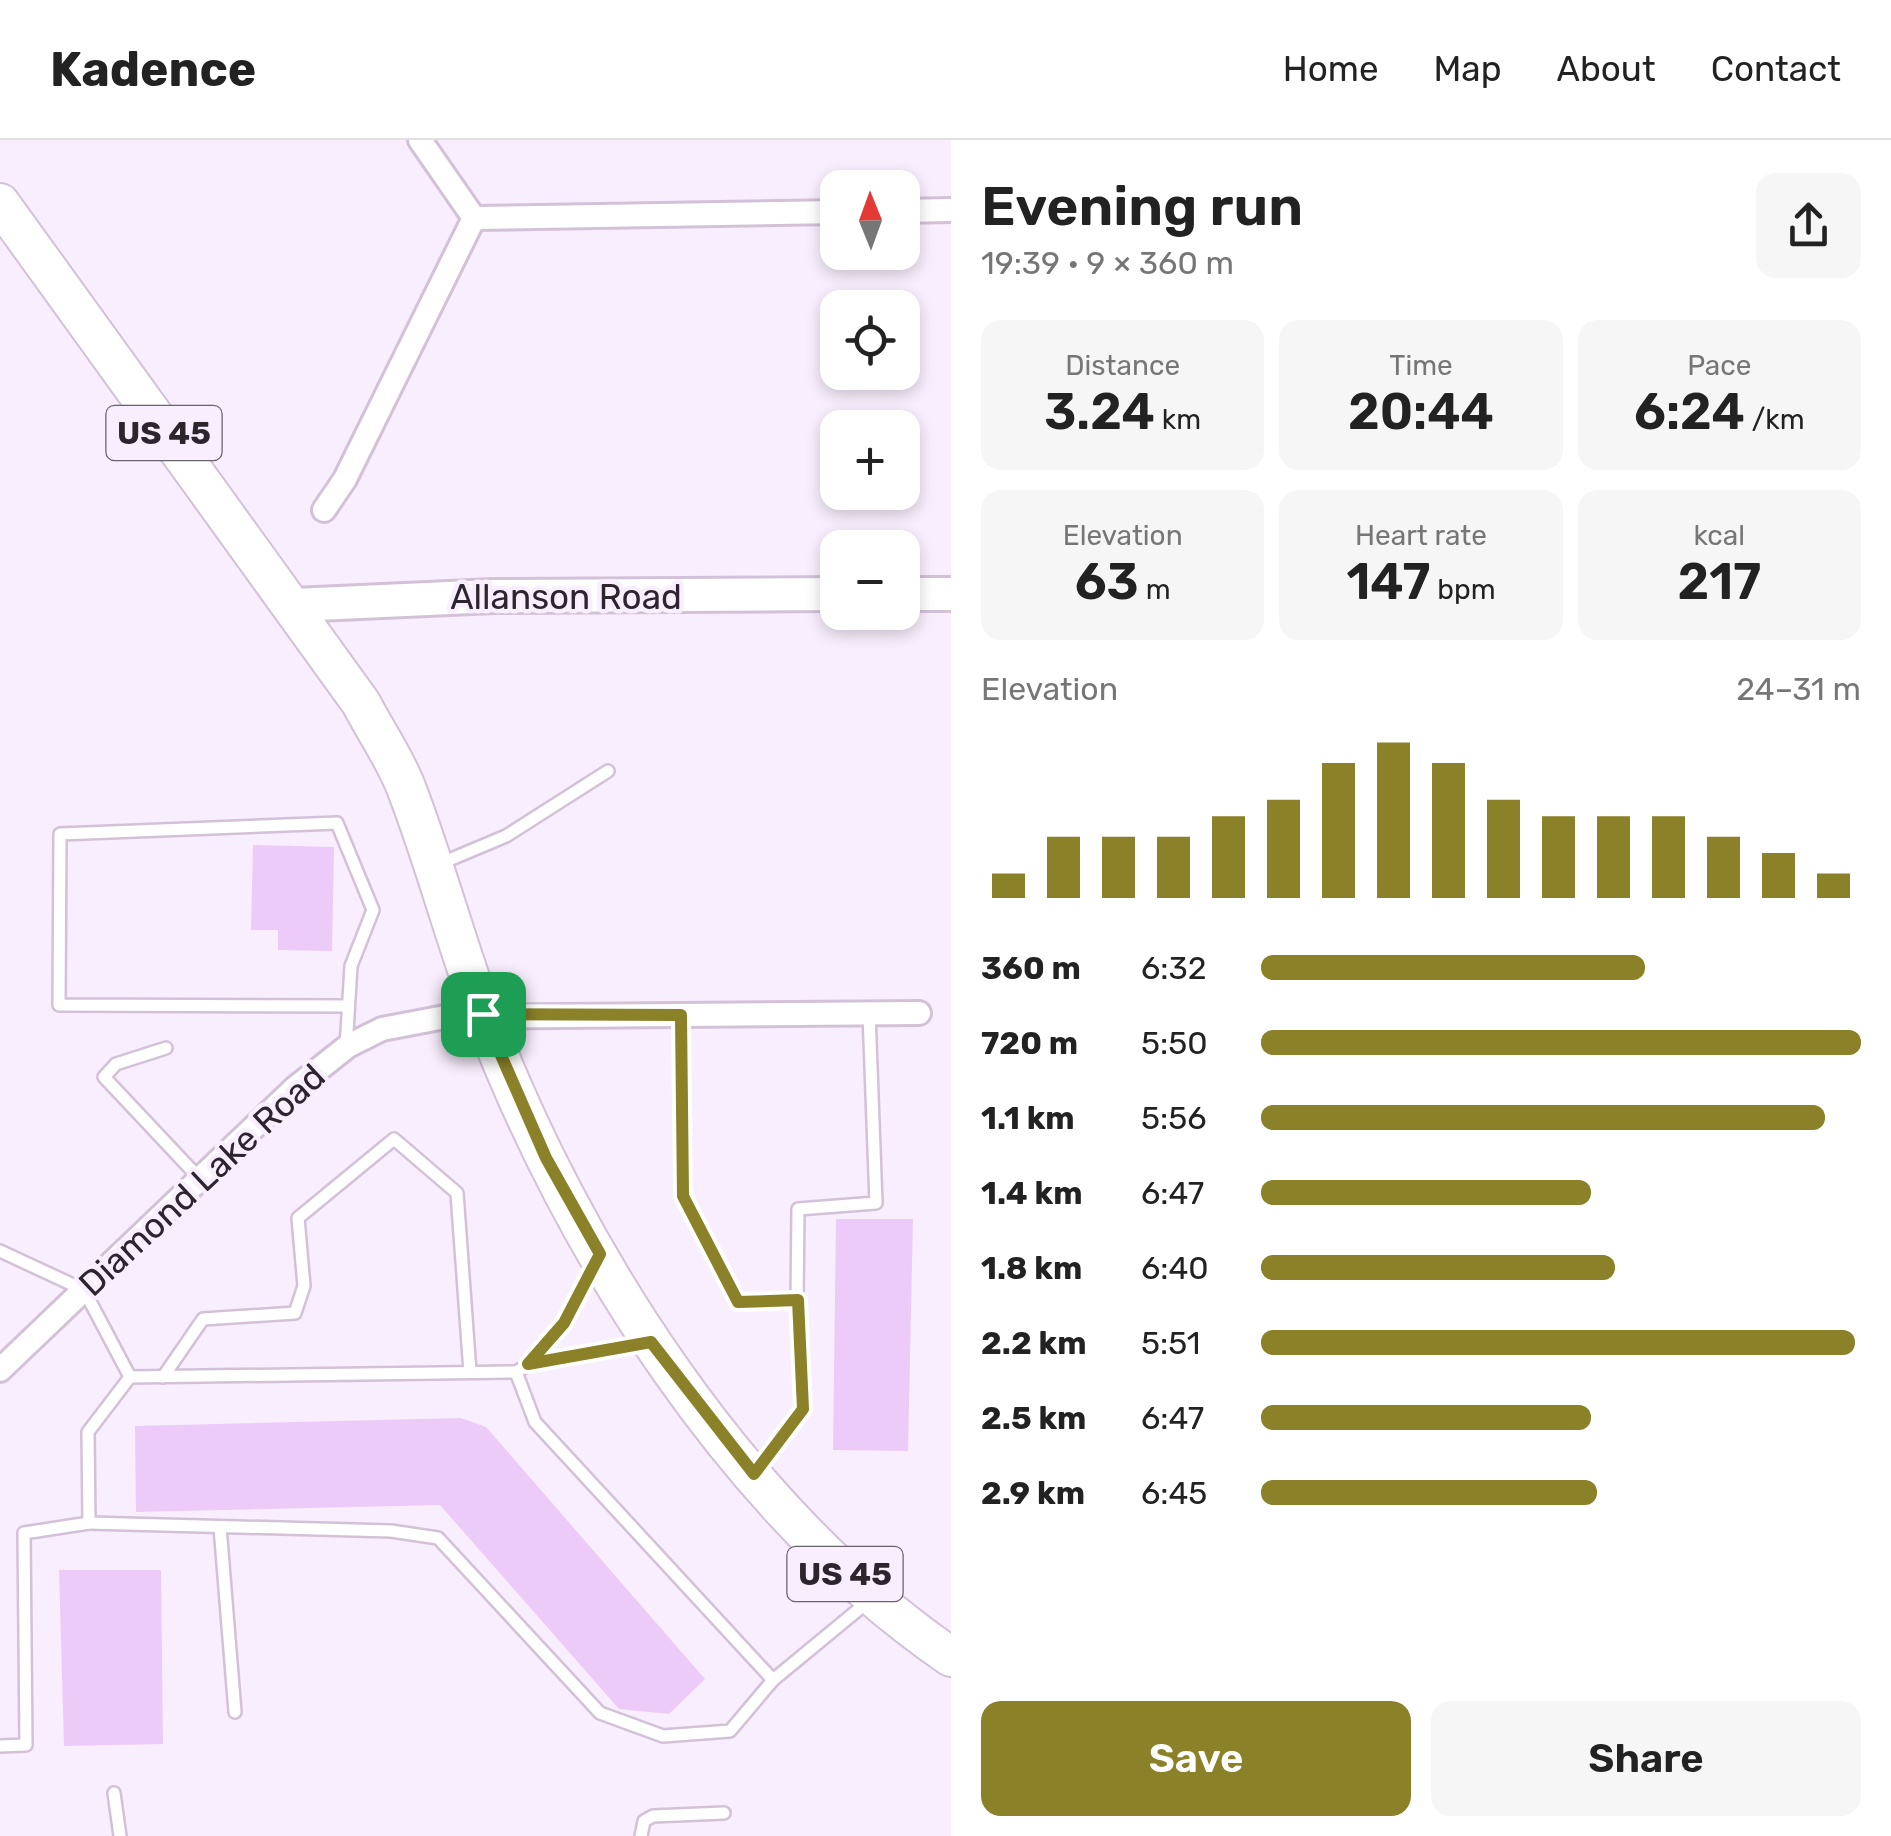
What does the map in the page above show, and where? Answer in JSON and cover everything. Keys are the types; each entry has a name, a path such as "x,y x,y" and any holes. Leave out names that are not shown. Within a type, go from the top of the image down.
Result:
{"main road":[{"name":"US 45","path":"0,202 202,488 294,604 361,703 406,786 483,1014 546,1158 651,1342 812,1544 872,1598 951,1656"}],"street":[{"path":"420,140 474,218"},
{"path":"920,211 951,210"},
{"path":"474,218 820,212"},
{"path":"324,510 345,479 474,218"},
{"name":"Allanson Road","path":"294,604 494,596 820,594"},
{"path":"920,594 951,594"},
{"name":"Diamond Lake Road","path":"0,1370 295,1088 346,1048 382,1030 483,1014 919,1012"}],"lane":[{"path":"433,867 506,836 608,771"},
{"path":"346,1048 350,966 373,910 338,823 60,834 58,1005 348,1006"},
{"path":"754,1474 803,1409 798,1209 876,1203 869,1013"},
{"path":"681,1015 683,1196 738,1302 798,1300"},
{"path":"166,1048 116,1064 104,1077 200,1180"},
{"path":"163,1377 202,1319 294,1313 304,1286 298,1218 394,1139 457,1193 470,1372"},
{"path":"0,1251 84,1290 130,1377"},
{"path":"130,1377 516,1372 564,1323 600,1254"},
{"path":"528,1364 651,1342"},
{"path":"516,1372 536,1422 772,1680"},
{"path":"89,1523 88,1432 130,1377"},
{"path":"0,1746 26,1745 24,1533 89,1523 391,1531 438,1538 600,1712 662,1736 730,1731 772,1680 872,1598"},
{"path":"220,1526 235,1712"},
{"path":"114,1793 120,1836"},
{"path":"641,1836 644,1821 653,1816 724,1812"}],"building":[{"path":"253,845 334,847 332,951 278,950 278,930 251,930"},
{"path":"836,1219 913,1219 908,1451 833,1450"},
{"path":"461,1418 486,1427 705,1679 669,1714 619,1709 440,1505 136,1512 135,1426"},
{"path":"59,1570 161,1570 163,1744 64,1746"}],"route":[{"path":"483,1014 681,1015 683,1196 738,1302 798,1300 803,1409 754,1474 651,1342 582,1358 528,1364 564,1323 600,1254 546,1158 483,1014"}]}
